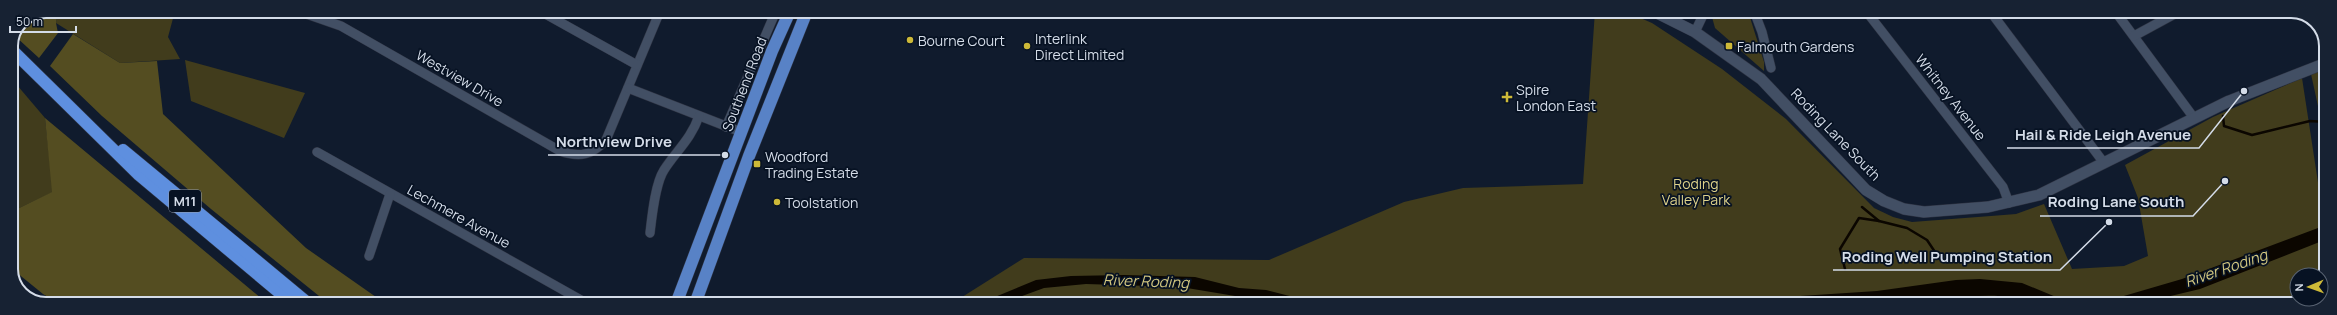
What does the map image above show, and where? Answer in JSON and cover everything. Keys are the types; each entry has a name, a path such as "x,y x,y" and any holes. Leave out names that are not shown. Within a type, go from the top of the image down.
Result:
{"highway":[{"name":"Southend Road","path":"679,297 741,132 787,18"},
{"path":"698,297 778,82 804,18"},
{"name":"M11","path":"18,57 138,175 285,297"},
{"name":"M11","path":"60,98 301,297"},
{"name":"M11","path":"219,243 288,297"}],"street":[{"name":"Westview Drive","path":"318,18 341,26 560,151 571,155 584,155 596,150 606,140 628,88"},
{"path":"553,18 637,65"},
{"path":"657,18 628,88 741,132"},
{"name":"Southend Road","path":"726,127 773,18"},
{"name":"Roding Lane South","path":"1667,18 1695,32 1761,79 1866,190 1884,201 1904,209 1924,212 1959,210 2009,203 2039,195 2194,118 2267,85 2319,66"},
{"path":"1695,32 1702,18"},
{"path":"1757,18 1762,32 1771,68"},
{"name":"Whitney Avenue","path":"1871,18 2003,187 2009,203"},
{"path":"1995,18 2104,164"},
{"path":"2120,18 2194,118"},
{"path":"2134,36 2167,18"},
{"path":"650,233 654,204 663,171 693,132 700,116"},
{"name":"Lechmere Avenue","path":"318,152 390,194 575,297"},
{"path":"369,256 390,194"}],"green space":[{"path":"57,18 173,18 168,37 180,59 120,63 56,23"},
{"name":"Roding Valley Park","path":"1595,18 1640,18 1652,23 1722,69 1786,119 1874,208 1893,217 1912,222 2016,214 2044,204 2072,269 2124,266 2148,256 2138,198 2125,165 2213,117 2302,78 2319,189 2319,267 2289,267 2289,297 962,297 1024,258 1269,260 1404,202 1463,188 1583,184"},
{"path":"1712,18 1750,18 1764,62 1764,71 1715,28"},
{"path":"185,60 305,93 284,138 191,101"},
{"path":"2319,71 2319,111 2311,74"},
{"path":"18,86 45,118 53,192 18,209"}],"shaded area":[{"path":"57,18 56,23 58,33 39,58 19,40 20,35 26,26 35,20"},
{"path":"73,34 120,63 157,61 163,114 306,248 376,297 320,297 211,209 102,116 50,66"},
{"path":"45,118 260,297 48,297 19,274 18,209 52,192"}],"water":[{"name":"River Roding","path":"2319,228 2319,242 2200,289 2166,297 2120,297 2182,279"},
{"name":"River Roding","path":"1124,275 1195,277 1239,288 1266,290 1293,297 1241,297 1181,287 1086,284 1044,288 1019,297 995,297 1036,280 1071,276"},
{"path":"1980,279 2022,283 2056,297 1785,297 1877,291 1956,280"}],"waterway":[{"path":"2223,116 2224,126 2252,135 2310,121 2319,122"},
{"path":"1862,207 1879,221 1907,228 1927,240 1939,258"},
{"path":"1845,269 1840,249 1859,218 1879,221"}],"place":[{"name":"Bourne Court","path":"910,40"},
{"name":"Interlink Direct Limited","path":"1027,46"},
{"name":"Falmouth Gardens","path":"1729,46"},
{"name":"Hail & Ride Leigh Avenue","path":"2244,91"},
{"name":"Spire London East","path":"1507,97"},
{"name":"Northview Drive","path":"725,155"},
{"name":"Woodford Trading Estate","path":"757,164"},
{"name":"Roding Lane South","path":"2225,181"},
{"name":"Toolstation","path":"777,202"},
{"name":"Roding Well Pumping Station","path":"2109,222"}]}
